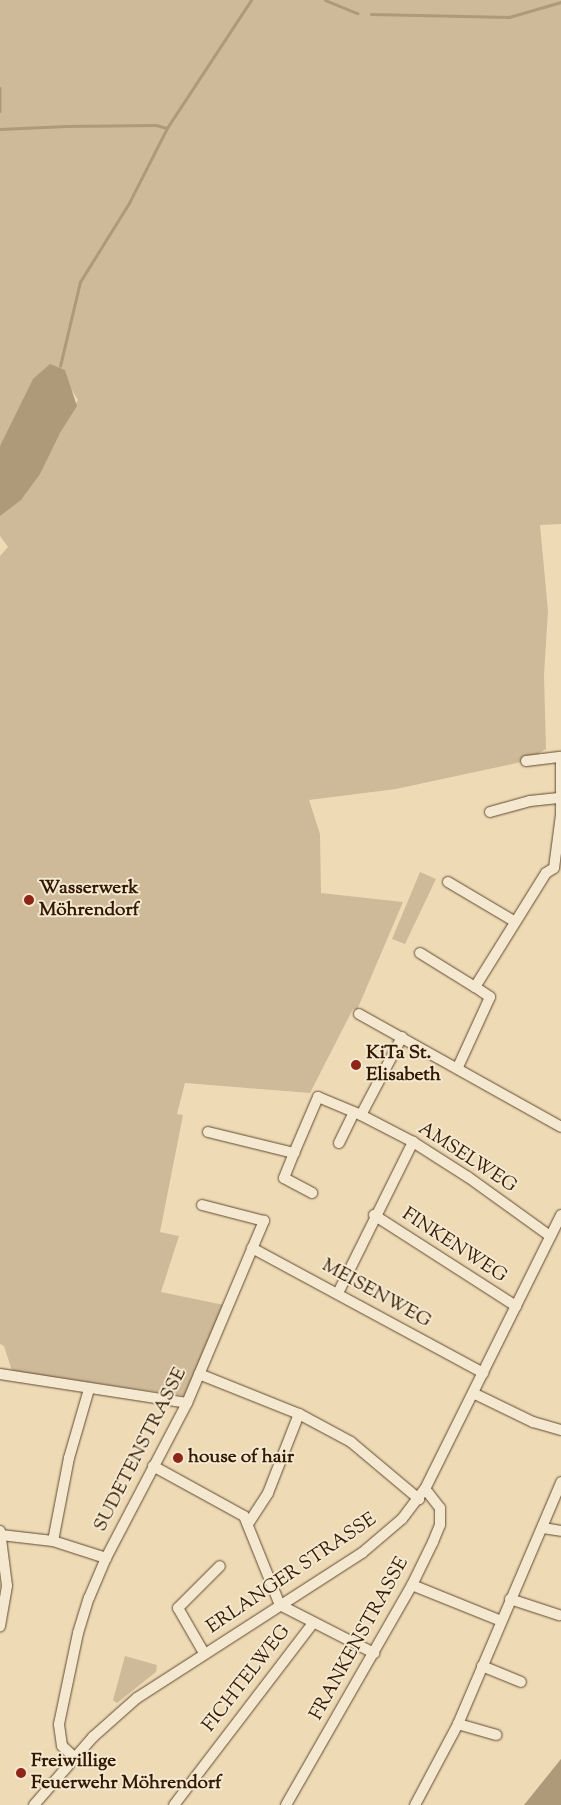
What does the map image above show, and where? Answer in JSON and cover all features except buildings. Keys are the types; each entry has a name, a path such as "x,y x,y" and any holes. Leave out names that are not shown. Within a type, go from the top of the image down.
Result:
{"street":[{"path":"475,987 514,921 546,873 558,869 561,814 561,757 526,761"},
{"path":"490,812 530,801 561,798"},
{"path":"448,882 514,921"},
{"path":"420,953 490,997 458,1067"},
{"path":"359,1014 458,1067 561,1127"},
{"path":"339,1143 402,1037"},
{"name":"AMSELWEG","path":"312,1193 284,1178 318,1097 358,1113 413,1142 550,1236"},
{"path":"208,1132 294,1153"},
{"path":"338,1293 374,1215 413,1142"},
{"name":"SUDETENSTRASSE","path":"74,1757 62,1746 59,1724 78,1633 106,1558 187,1403 264,1221 202,1205"},
{"name":"FINKENWEG","path":"374,1215 516,1306"},
{"name":"ERLANGER STRASSE","path":"34,1805 74,1757 137,1698 378,1542 419,1499 561,1215"},
{"name":"MEISENWEG","path":"252,1248 483,1373"},
{"path":"0,1374 187,1403"},
{"path":"199,1374 299,1414 351,1442 419,1499"},
{"path":"53,1541 69,1458 89,1388"},
{"path":"473,1393 533,1422 561,1430"},
{"path":"248,1524 268,1493 299,1414"},
{"path":"153,1466 234,1508 248,1524 280,1605 374,1653"},
{"path":"415,1805 458,1724 561,1482"},
{"name":"FRANKENSTRASSE","path":"288,1804 412,1586 440,1525 440,1508 425,1489"},
{"path":"543,1528 561,1531"},
{"path":"0,1626 6,1586 1,1533 53,1541 106,1558"},
{"path":"204,1653 178,1608 220,1566"},
{"path":"412,1586 501,1621"},
{"path":"510,1599 559,1615"},
{"name":"FICHTELWEG","path":"174,1805 312,1623"},
{"path":"482,1666 521,1682"},
{"path":"458,1724 496,1735"}],"shaded area":[{"path":"0,0 561,0 561,524 540,525 548,611 544,675 546,749 526,761 396,789 309,800 320,834 321,893 403,902 357,1010 353,1009 310,1093 185,1083 177,1114 183,1115 160,1232 179,1236 161,1292 224,1305 184,1396 12,1371 4,1346 0,1344 0,556 8,547 0,536 0,516 60,433 78,400 68,384 65,370 0,446"},
{"path":"50,364 65,370 77,406 60,433 40,474 21,500 0,516 0,446 33,379"},
{"path":"420,872 436,879 405,944 392,939"},
{"path":"125,1656 157,1665 156,1672 117,1703 113,1700"},
{"path":"561,1759 561,1805 524,1805"}],"waterway":[{"path":"60,366 80,282 129,203 167,128 251,0"},
{"path":"325,0 357,13"},
{"path":"371,14 509,17 561,2"},
{"path":"0,88 0,111"},
{"path":"0,129 156,125 167,128"}],"place":[{"name":"Wasserwerk Möhrendorf","path":"29,900"},
{"name":"KiTa St. Elisabeth","path":"356,1065"},
{"name":"house of hair","path":"178,1458"},
{"name":"Freiwillige Feuerwehr Möhrendorf","path":"21,1773"}]}
